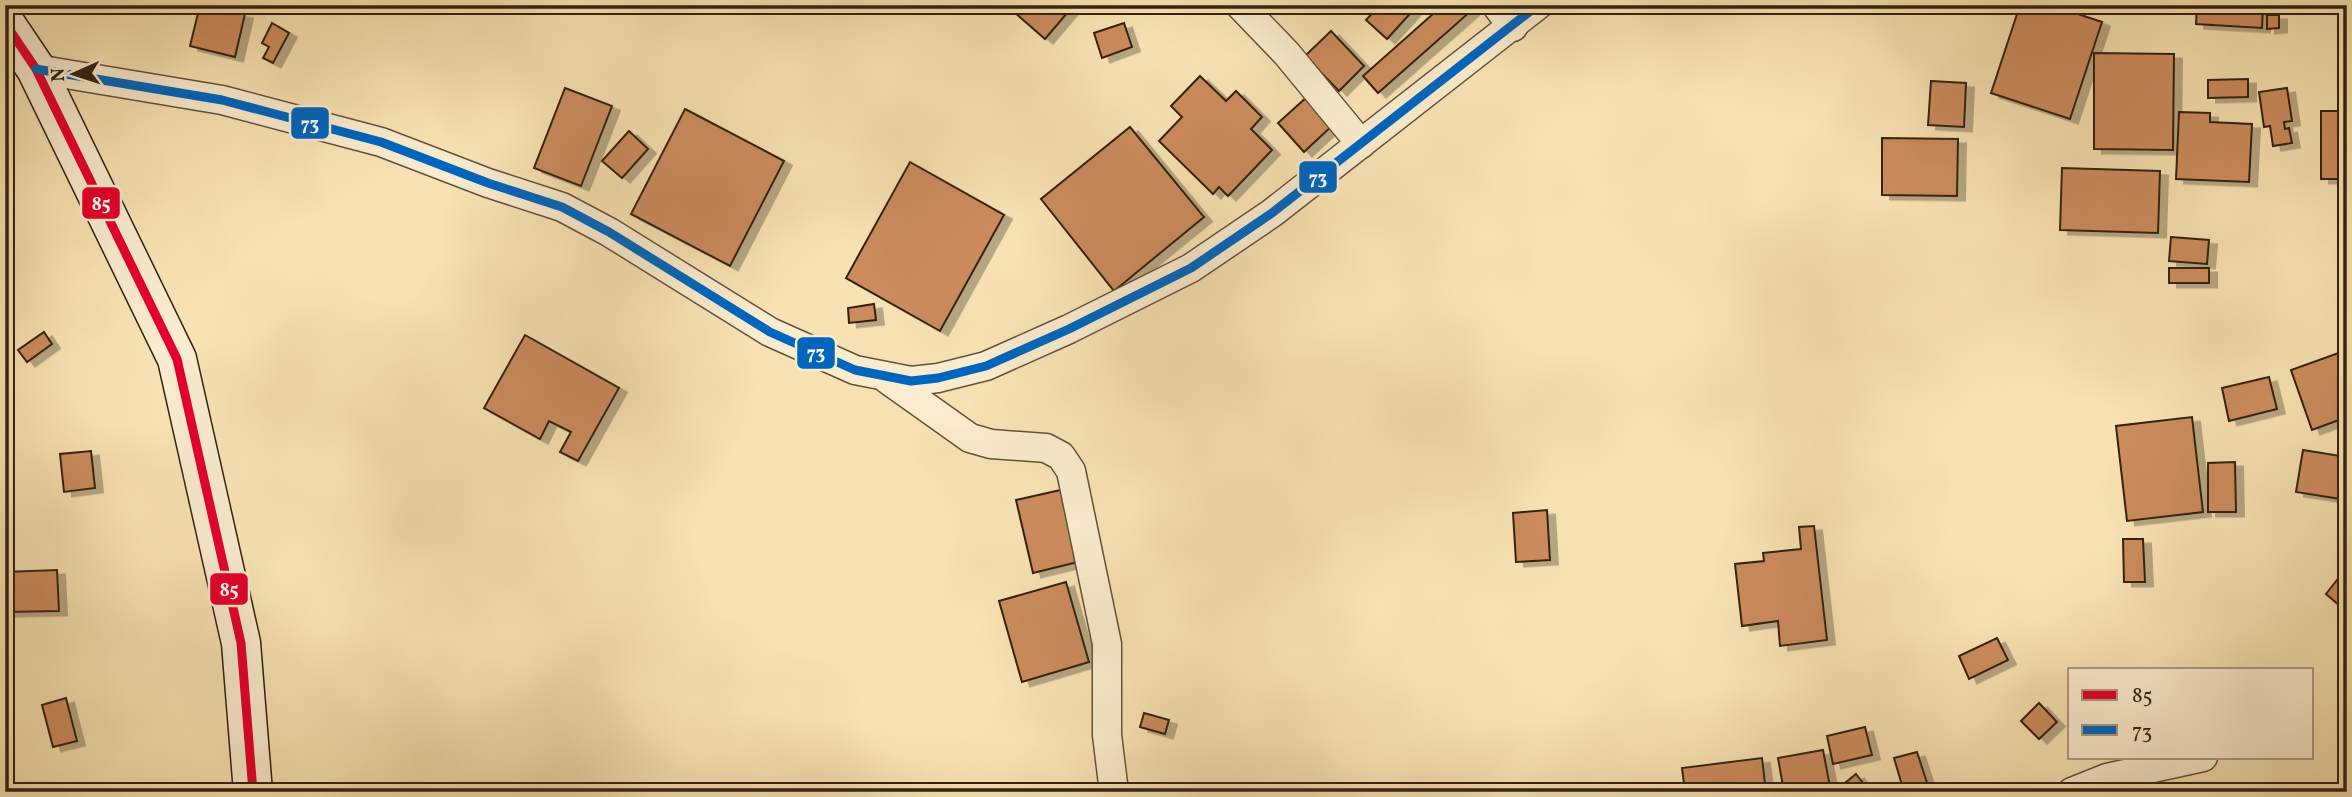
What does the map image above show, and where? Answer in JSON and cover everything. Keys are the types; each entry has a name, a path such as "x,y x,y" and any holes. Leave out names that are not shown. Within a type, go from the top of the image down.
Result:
{"main road":[{"path":"5,23 36,69 177,359 241,643 253,792"}],"street":[{"path":"1240,5 1287,54 1361,144"},
{"path":"36,69 222,100 382,142 488,183 562,206 609,232 770,332 855,370 911,382 986,366 1069,329 1191,268 1272,213 1361,144 1504,16 1538,5"},
{"path":"884,377 970,438 991,444 1046,447 1061,456 1071,471 1107,644 1107,735 1114,792"},
{"path":"2072,792 2107,778 2198,758"}],"building":[{"path":"200,5 245,14 235,57 190,46"},
{"path":"1006,5 1074,5 1045,39"},
{"path":"1380,5 1418,5 1387,39 1366,20"},
{"path":"1443,5 1466,5 1471,11 1378,93 1363,76"},
{"path":"2020,5 2051,5 2102,22 2070,119 1991,93"},
{"path":"2197,5 2263,5 2262,28 2196,24"},
{"path":"2267,15 2279,15 2279,28 2267,29"},
{"path":"272,23 289,33 273,63 263,58 269,47 262,43"},
{"path":"1124,23 1132,47 1102,58 1094,33"},
{"path":"1331,31 1364,66 1339,91 1305,56"},
{"path":"2094,53 2174,54 2173,150 2094,149"},
{"path":"1200,76 1226,101 1236,91 1262,117 1251,129 1272,150 1228,196 1219,187 1213,194 1159,141 1182,117 1171,106"},
{"path":"2248,79 2248,97 2208,98 2208,80"},
{"path":"1931,81 1966,83 1964,127 1928,125"},
{"path":"565,88 612,106 581,186 534,168"},
{"path":"2287,88 2292,121 2284,122 2285,129 2289,128 2292,143 2273,146 2270,126 2264,127 2259,92"},
{"path":"1308,96 1334,124 1304,152 1278,123"},
{"path":"685,109 784,161 730,266 631,214"},
{"path":"2321,111 2347,111 2347,179 2321,179"},
{"path":"2179,112 2210,113 2210,122 2252,124 2249,182 2176,179"},
{"path":"1130,127 1204,217 1114,291 1041,199"},
{"path":"629,131 648,149 622,178 602,161"},
{"path":"1882,138 1958,139 1957,196 1882,195"},
{"path":"910,162 1004,215 940,331 846,278"},
{"path":"2062,168 2160,171 2158,233 2060,230"},
{"path":"2171,237 2209,240 2207,264 2169,261"},
{"path":"2338,238 2347,238 2347,293 2341,293"},
{"path":"2169,268 2209,268 2209,283 2169,283"},
{"path":"874,304 876,320 849,323 848,308"},
{"path":"44,332 52,344 27,362 18,350"},
{"path":"525,335 619,388 578,461 560,452 571,432 549,421 540,439 484,408"},
{"path":"2347,350 2347,417 2312,430 2291,370"},
{"path":"2269,377 2277,409 2229,421 2222,388"},
{"path":"2192,417 2203,512 2127,521 2116,426"},
{"path":"2303,450 2347,457 2347,500 2296,492"},
{"path":"91,451 95,488 64,492 60,454"},
{"path":"2235,462 2236,512 2208,512 2208,463"},
{"path":"1065,489 1082,561 1033,573 1016,500"},
{"path":"1547,510 1550,560 1516,562 1513,513"},
{"path":"1814,526 1827,640 1780,646 1778,621 1742,626 1735,564 1764,561 1763,553 1801,549 1799,527"},
{"path":"2123,539 2143,539 2145,582 2124,582"},
{"path":"57,570 59,611 5,612 5,572"},
{"path":"2337,580 2347,589 2347,612 2326,594"},
{"path":"1066,582 1089,662 1022,682 999,601"},
{"path":"1997,638 2008,660 1969,679 1959,656"},
{"path":"66,698 77,741 53,747 42,705"},
{"path":"2039,703 2057,722 2039,739 2021,721"},
{"path":"1144,713 1169,720 1165,734 1140,727"},
{"path":"1865,727 1872,755 1833,764 1827,736"},
{"path":"1823,750 1831,792 1784,792 1778,758"},
{"path":"1917,752 1930,792 1904,792 1894,758"},
{"path":"1762,758 1766,792 1685,792 1682,768"},
{"path":"1856,774 1870,792 1852,792 1845,783"}],"transit line":[{"name":"73","path":"36,69 222,100 381,142 488,183 562,207 609,232 770,332 855,370 911,381 938,378 986,366 1069,329 1191,268 1272,213 1538,5"},
{"name":"85","path":"5,23 36,69 177,359 241,643 253,792"}]}
